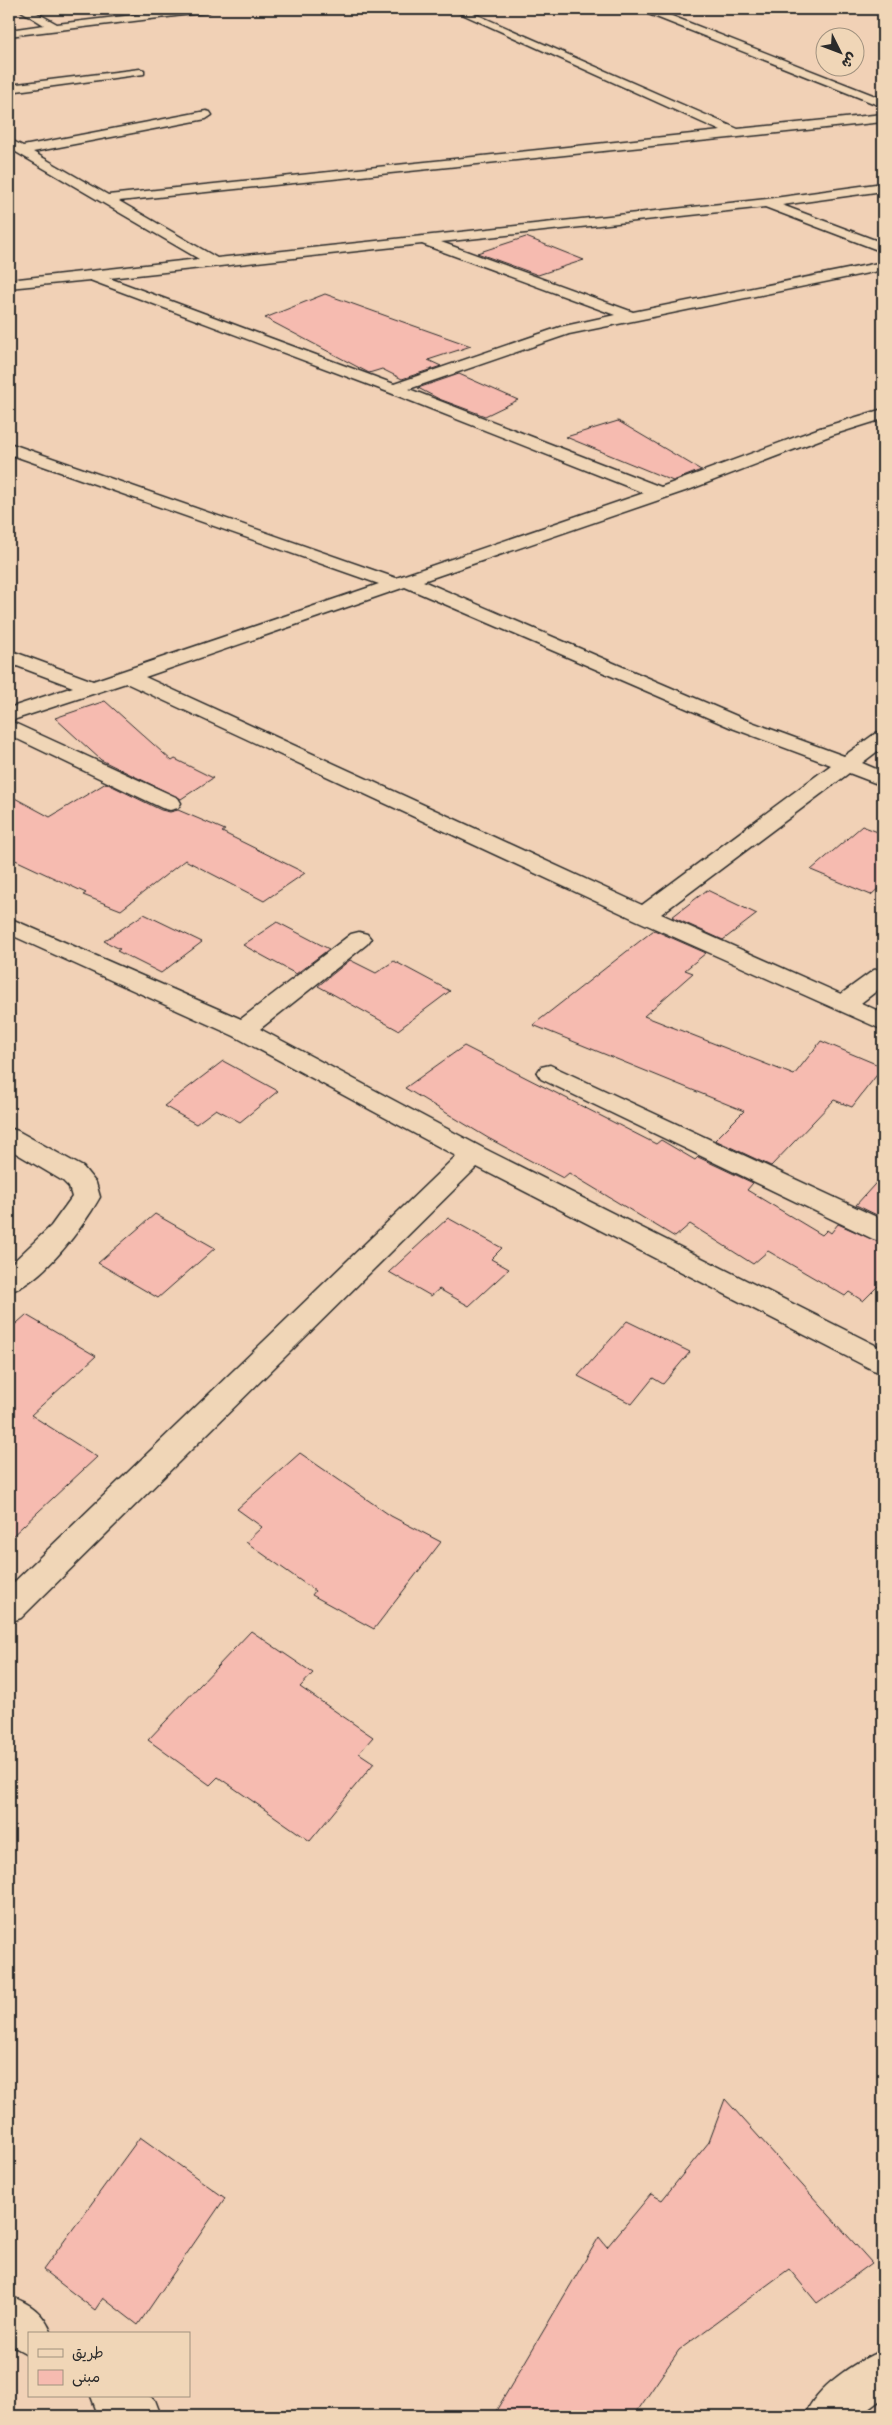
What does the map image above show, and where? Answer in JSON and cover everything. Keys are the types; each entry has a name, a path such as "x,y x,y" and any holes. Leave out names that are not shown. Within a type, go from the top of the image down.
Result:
{"street":[{"path":"24,9 55,27"},
{"path":"9,33 209,9"},
{"path":"456,9 737,134"},
{"path":"645,9 883,103"},
{"path":"9,89 140,72"},
{"path":"22,150 206,115"},
{"path":"105,199 883,118"},
{"path":"9,143 214,262"},
{"path":"9,284 767,203 883,187"},
{"path":"767,203 883,248"},
{"path":"422,240 630,316"},
{"path":"394,390 544,335 883,266"},
{"path":"92,276 659,493"},
{"path":"9,715 130,677 659,493 830,430 883,414"},
{"path":"9,448 399,582 731,720 847,764 883,780"},
{"path":"9,656 93,688"},
{"path":"130,677 644,915 883,1022"},
{"path":"9,727 170,803"},
{"path":"644,915 883,736"},
{"path":"9,925 243,1030 474,1154 883,1362"},
{"path":"243,1030 358,938"},
{"path":"845,1004 883,975"},
{"path":"550,1072 883,1232"},
{"path":"9,1137 73,1174 82,1183 86,1196 68,1226 52,1244 9,1282"},
{"path":"9,1608 474,1154"},
{"path":"9,2318 28,2332"},
{"path":"842,2412 883,2372"},
{"path":"116,2398 139,2416"}],"building":[{"path":"526,237 584,260 538,275 477,253"},
{"path":"325,294 471,346 428,360 441,366 402,379 382,369 369,373 265,318"},
{"path":"459,374 518,400 485,416 439,399 418,388"},
{"path":"618,421 701,470 673,481 566,437"},
{"path":"105,701 172,761 175,759 213,778 181,799 101,760 55,718"},
{"path":"106,783 161,810 170,812 178,810 225,830 222,832 305,873 264,901 185,860 121,910 83,895 86,893 9,857 9,795 50,817"},
{"path":"862,826 883,834 883,884 871,895 811,870"},
{"path":"707,890 757,914 723,940 672,917"},
{"path":"144,914 202,942 161,973 117,951 120,949 104,941"},
{"path":"277,922 329,949 296,974 243,945"},
{"path":"654,930 706,953 685,970 693,973 644,1016 794,1075 821,1041 883,1067 852,1107 834,1100 771,1166 715,1140 744,1111 533,1025"},
{"path":"350,960 376,973 394,961 450,991 398,1030 318,986"},
{"path":"464,1046 656,1144 661,1140 695,1160 698,1157 753,1183 747,1190 822,1235 827,1230 831,1233 838,1224 883,1244 883,1281 863,1301 849,1292 845,1296 768,1251 753,1264 690,1224 675,1237 569,1173 563,1178 488,1138 405,1088"},
{"path":"223,1061 278,1091 240,1122 216,1109 196,1124 164,1106"},
{"path":"883,1175 883,1218 856,1205"},
{"path":"155,1214 215,1248 158,1298 98,1263"},
{"path":"448,1218 502,1248 491,1259 509,1269 469,1306 439,1289 431,1296 389,1272"},
{"path":"26,1315 96,1356 31,1415 97,1457 9,1539 9,1330"},
{"path":"627,1321 690,1352 663,1384 653,1378 632,1404 578,1376"},
{"path":"300,1453 391,1516 441,1542 374,1629 312,1595 315,1591 246,1542 262,1527 237,1509"},
{"path":"251,1631 313,1673 300,1687 373,1737 359,1753 374,1763 310,1841 218,1777 210,1785 148,1740"},
{"path":"725,2099 872,2263 817,2303 789,2269 679,2350 634,2416 493,2416 599,2237 607,2247 651,2194 662,2200 709,2142"},
{"path":"140,2137 225,2198 138,2325 103,2298 95,2310 43,2270"}]}
